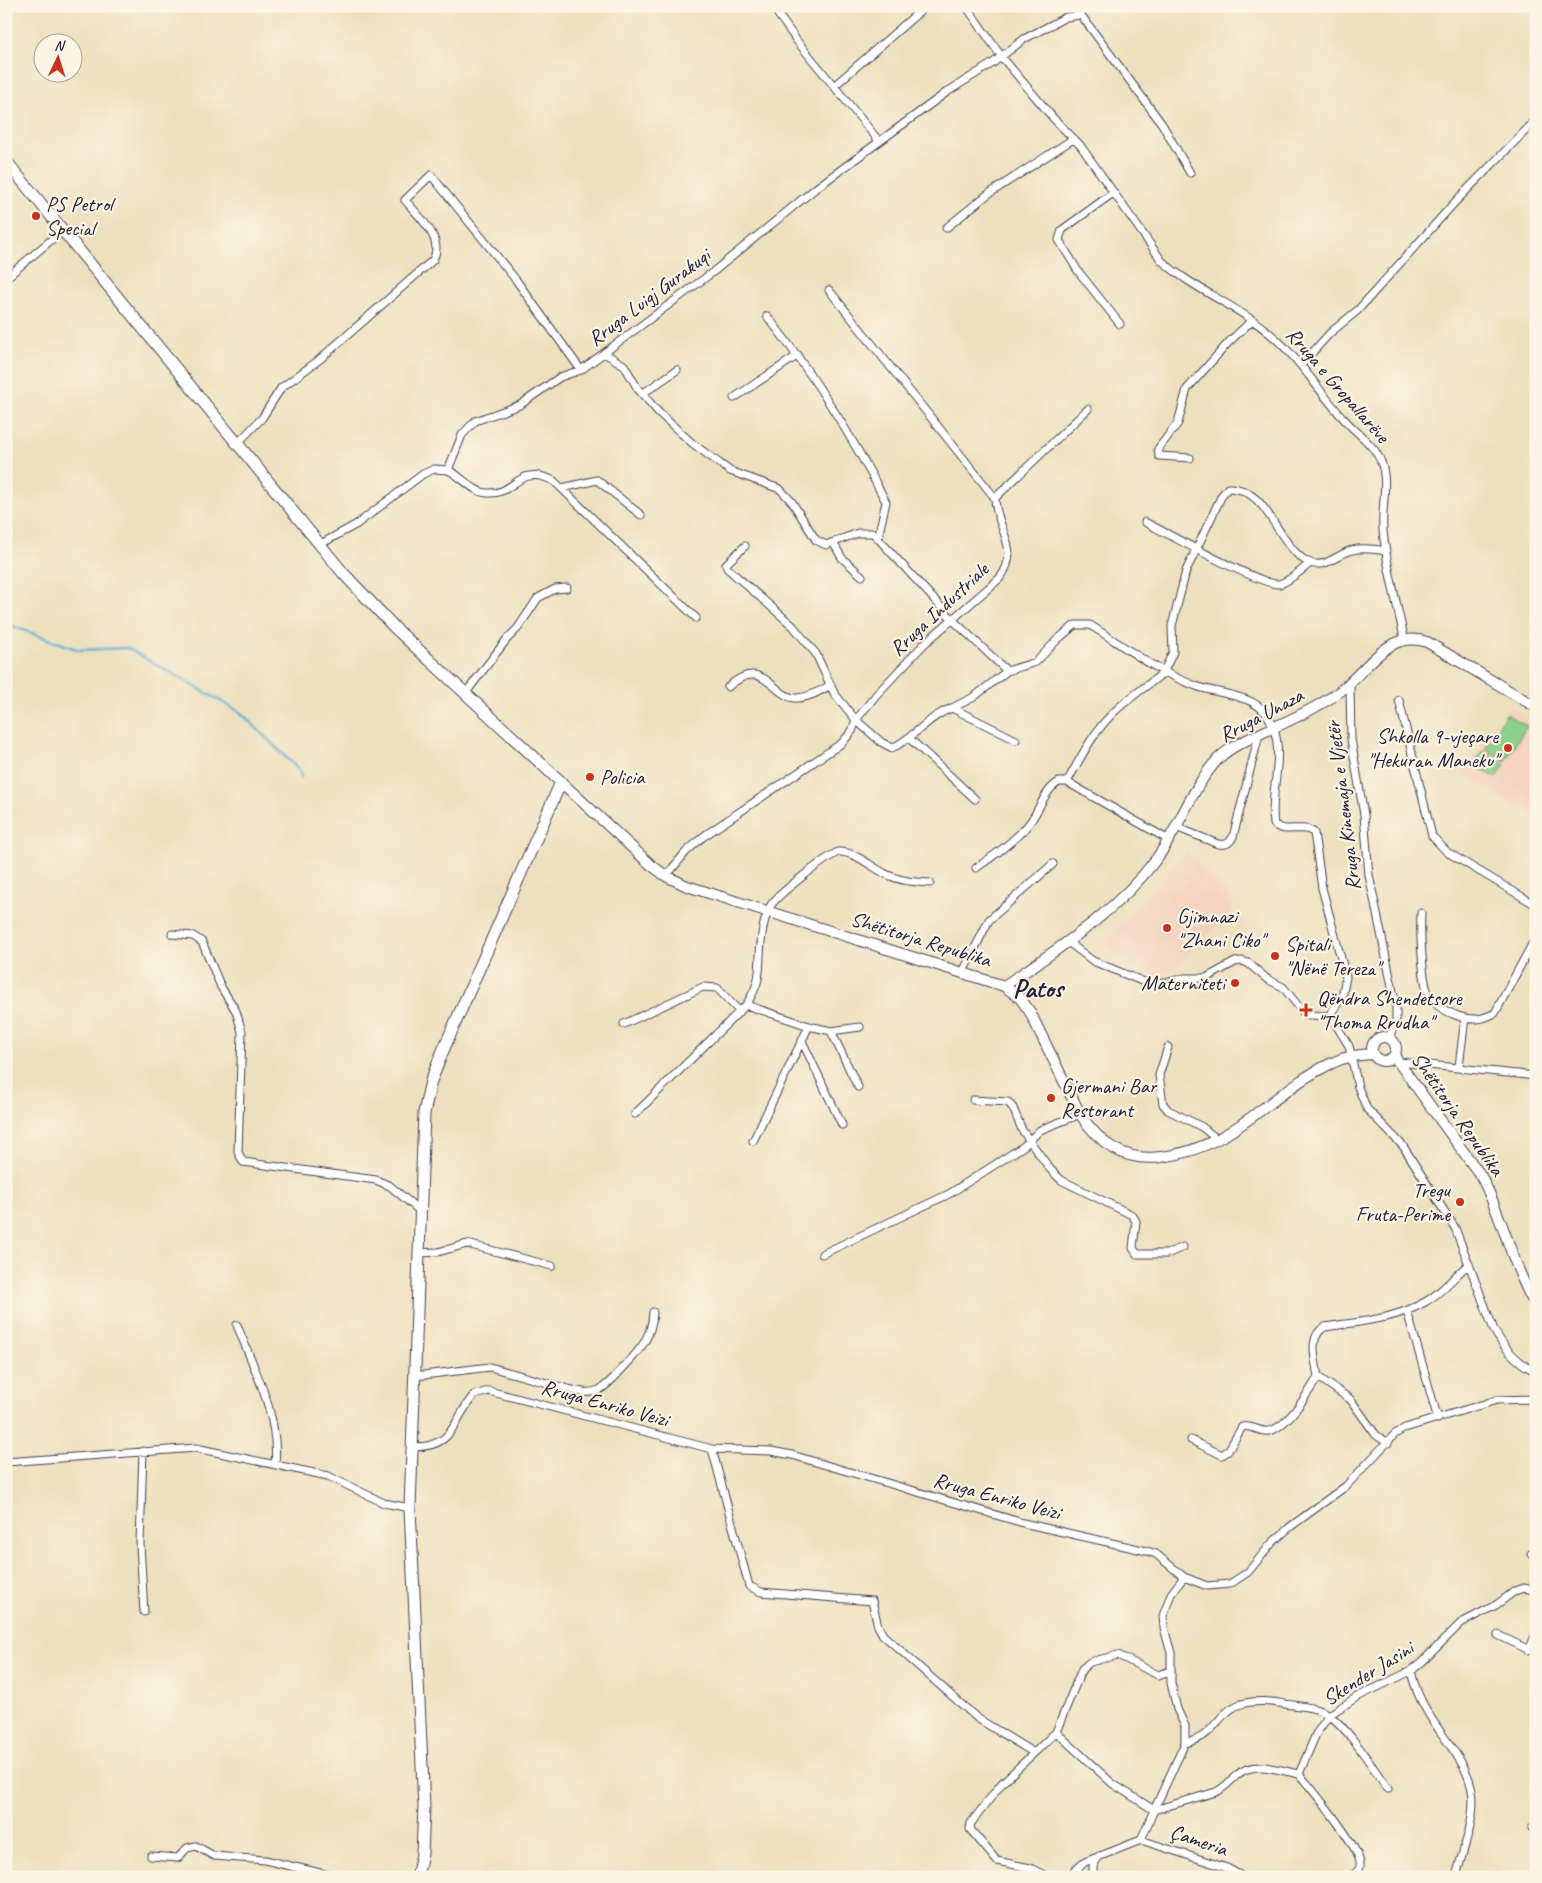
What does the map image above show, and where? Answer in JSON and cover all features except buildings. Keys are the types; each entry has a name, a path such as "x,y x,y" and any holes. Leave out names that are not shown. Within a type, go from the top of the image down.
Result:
{"main road":[{"path":"6,161 319,545 395,628 561,782 431,1081 424,1113 410,1508 424,1808 422,1854 417,1877"},
{"path":"1404,638 1420,639 1438,647 1536,707"},
{"name":"Rruga Unaza","path":"1004,986 1068,942 1117,903 1150,867 1169,840 1202,780 1230,749 1308,712 1350,684 1386,648 1404,638"},
{"name":"Shëtitorja Republika","path":"561,782 666,876 687,886 1004,986 1020,998 1030,1012 1080,1114 1090,1128 1110,1148 1124,1155 1138,1158 1183,1154 1218,1140 1252,1119 1322,1068 1351,1056 1373,1054"},
{"path":"1382,1037 1390,1038 1396,1046 1397,1058 1382,1061 1373,1054 1372,1046 1375,1041 1382,1037"},
{"name":"Shëtitorja Republika","path":"1397,1058 1481,1176 1492,1198 1520,1274 1536,1306"}],"street":[{"path":"772,6 879,141"},
{"path":"834,86 926,6"},
{"name":"Rruga e Gropallarëve","path":"966,6 1001,56 1073,139 1162,261 1176,274 1254,321 1275,337 1302,364 1342,418 1381,460 1384,470 1383,524 1386,551 1404,638"},
{"name":"Rruga Luigj Gurakuqi","path":"448,470 462,435 475,421 520,404 560,377 581,370 713,272 775,220 879,141 1024,40 1066,17 1081,16 1162,124 1190,173"},
{"path":"1302,364 1330,334 1358,310 1456,201 1536,120"},
{"path":"946,228 987,195 1073,139"},
{"path":"237,444 262,418 282,388 306,371 433,260 437,254 435,240 405,200 431,175 516,280 581,370"},
{"path":"1113,193 1062,230 1059,240 1078,271 1120,324"},
{"path":"6,278 63,230"},
{"name":"Rruga Industriale","path":"666,876 686,852 704,836 842,743 852,731 856,720 876,695 924,644 990,589 1000,578 1009,563 1009,549 997,514 995,498 829,290"},
{"path":"767,316 798,355 864,460 886,502 878,537"},
{"path":"1190,458 1160,456 1158,449 1178,423 1187,389 1229,342 1254,321"},
{"path":"604,353 624,365 642,394 680,433 730,471 780,489 792,502 816,540 826,545 834,544 864,532 873,533 952,620 1007,671"},
{"path":"734,398 798,355"},
{"path":"642,394 677,370"},
{"path":"995,498 1088,409"},
{"path":"319,545 357,524 423,474 434,470 448,470 480,492 488,494 504,490 520,478 536,475 554,481 562,488 696,618"},
{"path":"562,488 597,480 641,515"},
{"path":"1067,782 1089,742 1102,725 1113,713 1163,673 1172,659 1174,644 1172,626 1186,572 1224,491 1228,488 1235,488 1258,499 1288,545 1311,563"},
{"path":"1145,522 1239,570 1276,584 1282,583 1311,563 1328,562 1351,550 1360,548 1386,551"},
{"path":"834,544 842,558 862,576"},
{"path":"745,546 726,564 727,568 793,626 816,654 838,699 856,720 887,747 892,748 909,738 936,715 974,697 1007,671 1036,662 1066,632 1075,625 1084,624 1097,629 1163,673 1200,688 1227,693 1249,700 1266,713 1274,728 1278,763 1274,824 1282,829 1308,829 1314,833 1324,897 1345,967 1345,990 1328,1016"},
{"path":"465,694 507,639 518,628 538,598 555,589 567,588"},
{"path":"728,687 740,679 759,676 766,678 782,691 796,698 804,697 831,685"},
{"name":"Rruga Kinemaja e Vjetër","path":"1350,684 1350,739 1364,815 1370,884 1396,1006 1396,1020 1390,1038"},
{"path":"1399,700 1432,836 1447,852 1536,905"},
{"path":"952,708 1016,740"},
{"path":"1176,827 1218,844 1230,842 1233,837 1259,735"},
{"path":"909,738 975,799"},
{"path":"976,868 999,852 1028,826 1055,784 1067,782 1169,840"},
{"path":"635,1114 746,1005 756,990 760,977 761,941 768,912 779,896 838,852 849,854 884,874 904,881 930,884"},
{"path":"963,972 990,920 1053,864"},
{"path":"1421,913 1421,942 1428,994 1443,1009 1464,1018 1486,1018 1494,1012 1536,937"},
{"path":"172,934 193,936 202,942 221,987 240,1020 242,1032 238,1152 243,1162 376,1180 390,1186 420,1211"},
{"path":"1068,942 1093,961 1149,984 1165,983 1184,978 1206,978 1235,962 1242,961 1248,963 1267,979 1283,987 1303,1012 1309,1015 1328,1016"},
{"path":"624,1024 703,987 717,988 739,1011"},
{"path":"746,1005 809,1026 831,1031 860,1027"},
{"path":"1328,1016 1346,1040 1358,1087 1367,1110 1403,1146 1455,1228 1494,1330 1502,1344 1511,1355 1536,1372"},
{"path":"1459,1066 1464,1018"},
{"path":"753,1141 809,1026"},
{"path":"831,1031 858,1086"},
{"path":"802,1042 842,1125"},
{"path":"1168,1047 1159,1075 1163,1104 1168,1110 1202,1127 1218,1140"},
{"path":"1397,1058 1536,1076"},
{"path":"973,1100 1008,1102 1029,1140 1061,1180 1135,1218 1132,1248 1137,1254 1167,1254 1183,1247"},
{"path":"822,1254 949,1194 1029,1140 1040,1130 1080,1114"},
{"path":"418,1254 438,1252 467,1244 552,1266"},
{"path":"1191,1440 1222,1455 1228,1451 1242,1426 1248,1426 1264,1432 1277,1428 1301,1404 1318,1377 1314,1336 1318,1330 1324,1327 1408,1310 1442,1290 1469,1264"},
{"path":"1408,1310 1438,1419"},
{"path":"415,1376 490,1367 572,1390 584,1392 597,1391 607,1385 641,1351 650,1334 653,1312"},
{"path":"237,1325 273,1425 277,1450 275,1466"},
{"path":"1318,1377 1345,1394 1376,1435 1388,1442"},
{"name":"Rruga Enriko Veizi","path":"412,1447 432,1447 441,1443 450,1435 474,1394 489,1391 712,1449 771,1451 792,1455 1023,1523 1147,1551 1156,1554 1184,1577 1206,1586 1217,1587 1240,1579 1272,1543 1290,1527 1346,1486 1395,1434 1405,1428 1497,1400 1536,1399"},
{"path":"6,1462 196,1448 328,1476 384,1503 410,1508"},
{"path":"712,1449 749,1586 761,1592 872,1601 878,1626 883,1635 978,1718 1034,1753"},
{"path":"143,1451 140,1544 144,1612"},
{"path":"1067,1877 1085,1862 1142,1840 1154,1810 1186,1744 1185,1726 1177,1709 1170,1671 1171,1653 1164,1628 1163,1616 1171,1594 1184,1577"},
{"name":"Skender Jasini","path":"1298,1774 1316,1734 1329,1715 1357,1697 1411,1671 1461,1623 1515,1591 1523,1588 1536,1590"},
{"path":"1498,1635 1533,1652 1536,1634"},
{"path":"1048,1877 1036,1870 997,1860 970,1829 971,1823 1002,1783 1056,1732 1082,1669 1090,1662 1118,1655 1158,1675 1170,1671"},
{"path":"1411,1671 1414,1684 1428,1713 1460,1760 1472,1788 1473,1802 1468,1832 1457,1873"},
{"path":"1186,1744 1198,1741 1207,1735 1234,1707 1244,1703 1271,1701 1317,1710 1329,1715 1363,1754 1388,1790"},
{"path":"1056,1732 1114,1784 1154,1810 1223,1790 1243,1770 1254,1767 1266,1767 1298,1774 1336,1821 1359,1858 1361,1866 1358,1872 1350,1877"},
{"name":"Çameria","path":"1142,1840 1227,1868 1243,1877"},
{"path":"151,1856 178,1858 187,1848 196,1846 214,1856 264,1860 337,1877"},
{"path":"1093,1877 1093,1866 1099,1856"}],"shaded area":[{"name":"Shkolla 9-vjeçare \"Hekuran Maneku\"","path":"1510,707 1536,722 1536,818 1461,774"},
{"name":"Gjimnazi \"Zhani Ciko\"","path":"1187,851 1232,898 1231,912 1162,979 1154,979 1104,943"}],"green space":[{"path":"1506,714 1527,726 1505,761 1485,749"},
{"path":"1482,751 1505,764 1497,778 1474,765"}],"waterway":[{"path":"6,624 79,650 127,648 240,712 300,771 301,777"}],"place":[{"name":"PS Petrol Special","path":"36,216"},
{"name":"Shkolla 9-vjeçare \"Hekuran Maneku\"","path":"1508,748"},
{"name":"Policia","path":"590,777"},
{"name":"Gjimnazi \"Zhani Ciko\"","path":"1167,928"},
{"name":"Spitali \"Nënë Tereza\"","path":"1275,956"},
{"name":"Materniteti","path":"1235,983"},
{"name":"Qëndra Shendetsore \"Thoma Rrudha\"","path":"1306,1010"},
{"name":"Gjermani Bar Restorant","path":"1051,1098"},
{"name":"Tregu Fruta-Perime","path":"1460,1202"}],"district":[{"name":"Patos","path":"1038,988"}]}
